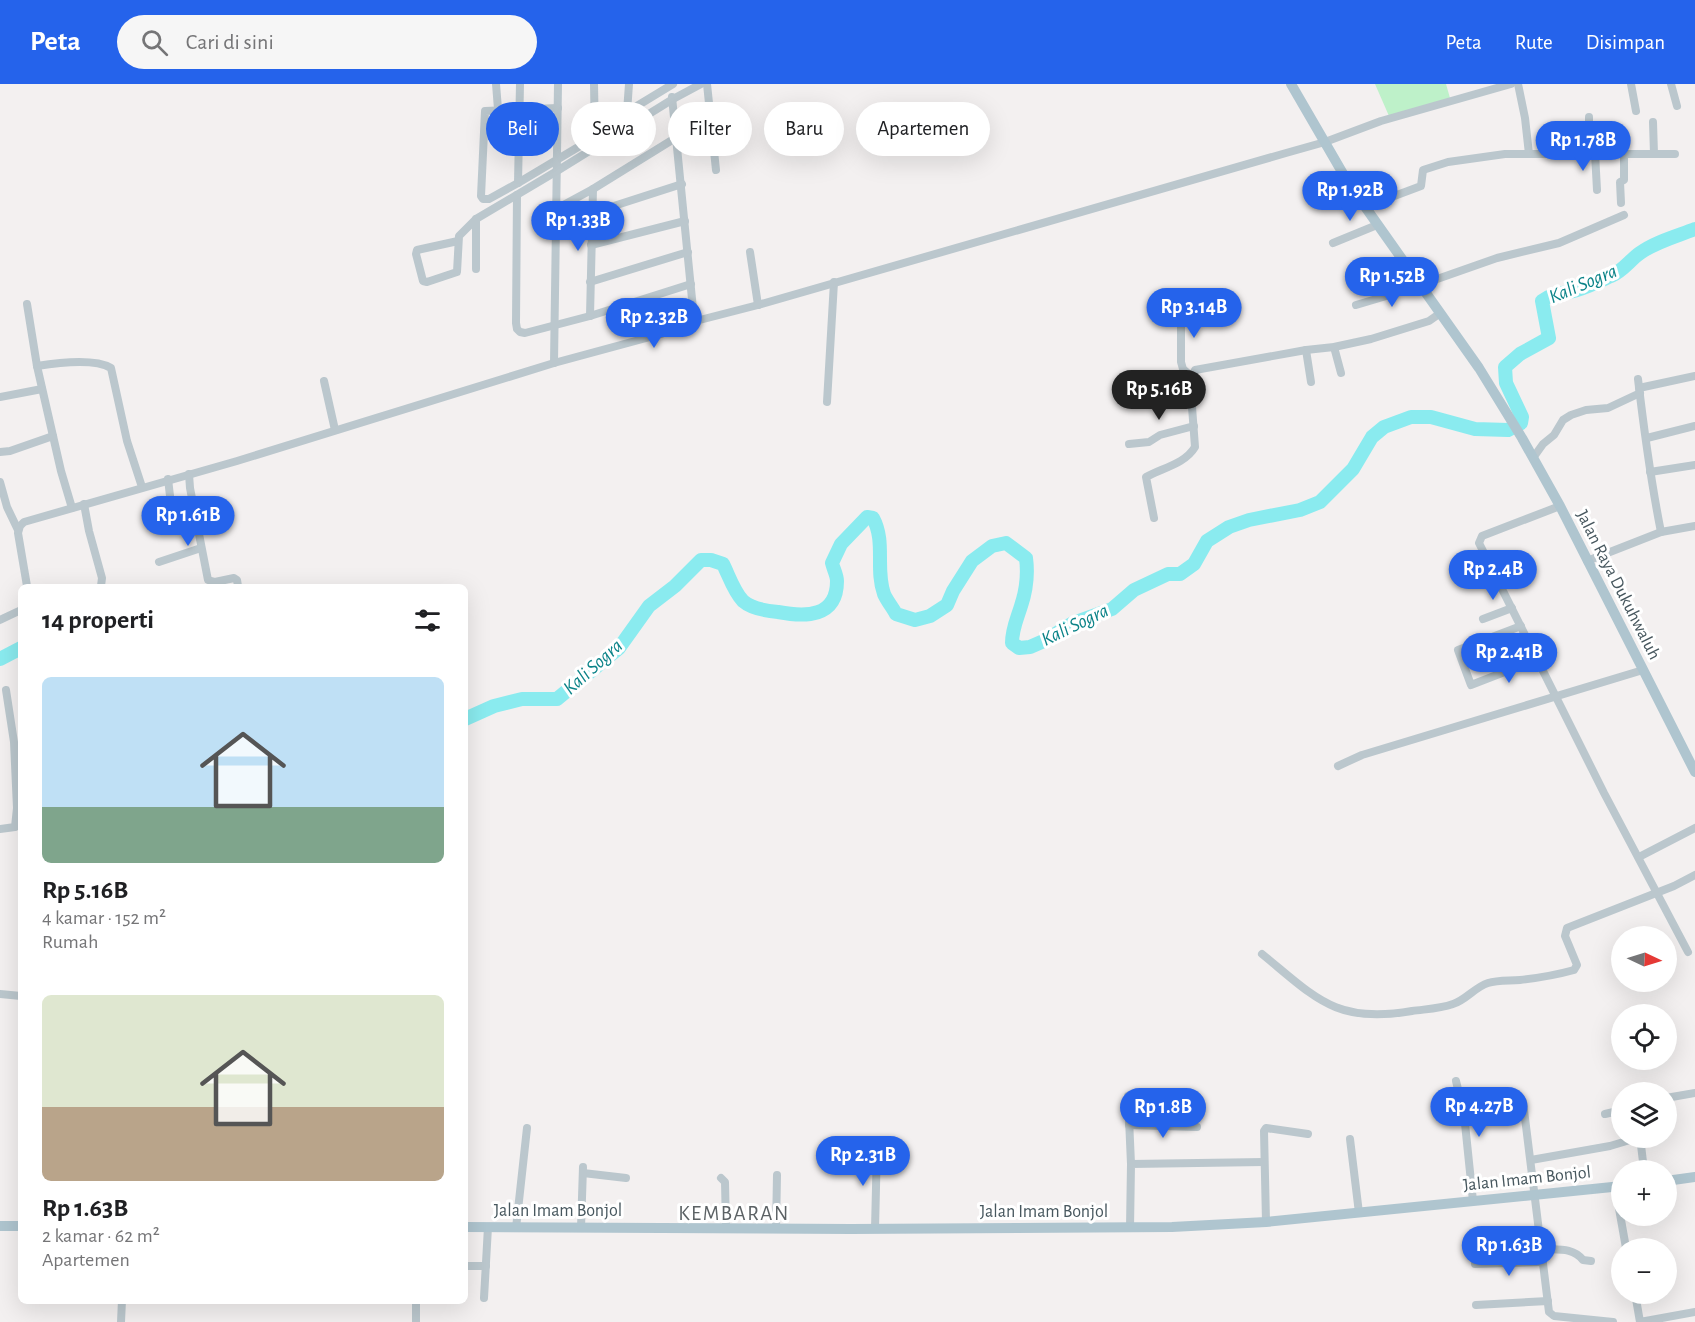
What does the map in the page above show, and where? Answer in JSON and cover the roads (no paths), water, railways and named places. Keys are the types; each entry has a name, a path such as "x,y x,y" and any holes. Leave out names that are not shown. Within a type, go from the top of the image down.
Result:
{"main road":[{"name":"Jalan Raya Dukuhwaluh","path":"1291,84 1349,184 1479,368 1522,438 1560,506 1695,772"},
{"path":"1677,1179 1695,1177"},
{"name":"Jalan Imam Bonjol","path":"468,1227 1130,1228 1266,1222 1611,1187"},
{"path":"0,1226 18,1226"}],"street":[{"path":"496,84 497,102"},
{"path":"520,84 520,102"},
{"path":"558,84 558,102"},
{"path":"594,84 595,102"},
{"path":"628,102 629,84"},
{"path":"458,241 417,250 423,281 428,282 457,272 459,236 476,219 701,84"},
{"path":"707,84 716,170"},
{"path":"18,530 24,522 554,363 1325,142 1381,121 1511,84"},
{"path":"1518,84 1529,154"},
{"path":"1631,84 1636,111"},
{"path":"1671,84 1677,106"},
{"path":"642,102 666,86 673,102"},
{"path":"486,111 481,196 483,199 489,199 571,150"},
{"path":"1589,117 1597,190"},
{"path":"1653,122 1654,154"},
{"path":"556,209 668,143"},
{"path":"1621,203 1619,186 1624,180 1624,153"},
{"path":"1365,207 1421,186 1422,171 1425,168 1448,162 1479,157 1529,154 1675,154"},
{"path":"518,183 519,156"},
{"path":"679,156 693,309 697,322"},
{"path":"554,363 558,158"},
{"path":"592,213 682,184"},
{"path":"1310,199 1349,184"},
{"path":"590,316 593,189"},
{"path":"517,195 517,329 520,332 525,333 590,316 691,284"},
{"path":"1356,305 1497,258 1558,243 1624,215"},
{"path":"476,219 476,269"},
{"path":"591,245 685,221"},
{"path":"1333,243 1377,225"},
{"path":"590,282 688,252"},
{"path":"750,252 758,305"},
{"path":"827,402 834,282"},
{"path":"27,304 52,436 72,508"},
{"path":"1154,518 1146,477 1168,469 1191,453 1195,447 1191,376 1183,369 1181,362 1181,309"},
{"path":"1191,376 1199,369 1371,339 1416,326 1439,314"},
{"path":"1334,347 1341,373"},
{"path":"1306,350 1311,382"},
{"path":"37,366 61,363 98,363 111,368 127,441 142,487"},
{"path":"1533,458 1543,444 1554,435 1563,420 1571,415 1586,410 1608,408 1639,386 1695,376"},
{"path":"324,381 335,430"},
{"path":"1639,386 1650,472 1661,532"},
{"path":"0,397 42,389"},
{"path":"1129,444 1149,442 1160,435 1194,426"},
{"path":"1647,438 1695,426"},
{"path":"0,452 10,451 52,436"},
{"path":"1650,472 1695,465"},
{"path":"189,474 208,580 215,582 234,578 238,584"},
{"path":"168,479 173,521"},
{"path":"0,482 4,508 18,530 27,584"},
{"path":"84,504 102,578 101,584"},
{"path":"1560,506 1480,538 1479,543 1604,793 1688,952"},
{"path":"1587,561 1661,532 1695,526"},
{"path":"159,562 201,548"},
{"path":"1483,618 1512,608"},
{"path":"0,620 18,611"},
{"path":"1521,626 1458,650 1472,685 1538,659"},
{"path":"1338,766 1362,755 1643,670"},
{"path":"6,690 17,756 18,783"},
{"path":"0,830 17,831 18,820"},
{"path":"1639,857 1695,828"},
{"path":"1262,954 1324,1002 1358,1015 1435,1009 1467,998 1486,984 1574,970 1577,965 1565,936 1567,928 1695,875"},
{"path":"0,994 18,996"},
{"path":"1456,1081 1464,1114 1473,1201"},
{"path":"1677,1096 1695,1093"},
{"path":"1128,1096 1131,1164 1130,1228"},
{"path":"1523,1102 1550,1312 1554,1316 1612,1322"},
{"path":"1605,1114 1611,1113"},
{"path":"1129,1125 1197,1127"},
{"path":"516,1228 527,1128"},
{"path":"1266,1222 1265,1129 1308,1134"},
{"path":"1531,1160 1610,1146 1640,1137 1643,1160"},
{"path":"1350,1138 1359,1213"},
{"path":"875,1228 877,1146"},
{"path":"1131,1164 1264,1162"},
{"path":"581,1228 583,1170 626,1178"},
{"path":"776,1229 777,1175"},
{"path":"721,1178 725,1182 726,1228"},
{"path":"484,1298 488,1227"},
{"path":"1542,1249 1571,1250 1583,1260 1591,1261"},
{"path":"1475,1264 1543,1263"},
{"path":"468,1266 486,1266"},
{"path":"1476,1305 1548,1301"},
{"path":"121,1322 122,1304"},
{"path":"416,1304 416,1322"},
{"path":"1637,1304 1640,1322 1695,1312"}],"waterway":[{"name":"Kali Sogra","path":"468,718 494,706 522,699 557,699 619,648 649,606 675,586 701,560 723,564 734,589 743,601 755,608 799,614 818,612 832,602 836,593 837,579 832,563 841,544 867,517 873,518 879,536 880,575 884,594 896,614 915,620 930,616 947,605 972,561 992,546 1006,543 1026,558 1025,588 1012,643 1019,648 1030,647 1073,623 1112,609 1134,590 1168,574 1180,574 1194,564 1207,541 1229,527 1249,520 1300,510 1320,502 1353,469 1372,437 1384,427 1411,417 1431,417 1475,429 1508,430 1521,423 1522,417 1506,383 1505,367 1520,354 1549,338 1542,301 1611,276 1646,249 1695,229"},
{"name":"Kali Sogra","path":"0,659 18,650"}],"district":[{"name":"KEMBARAN","path":"734,1213"}]}
